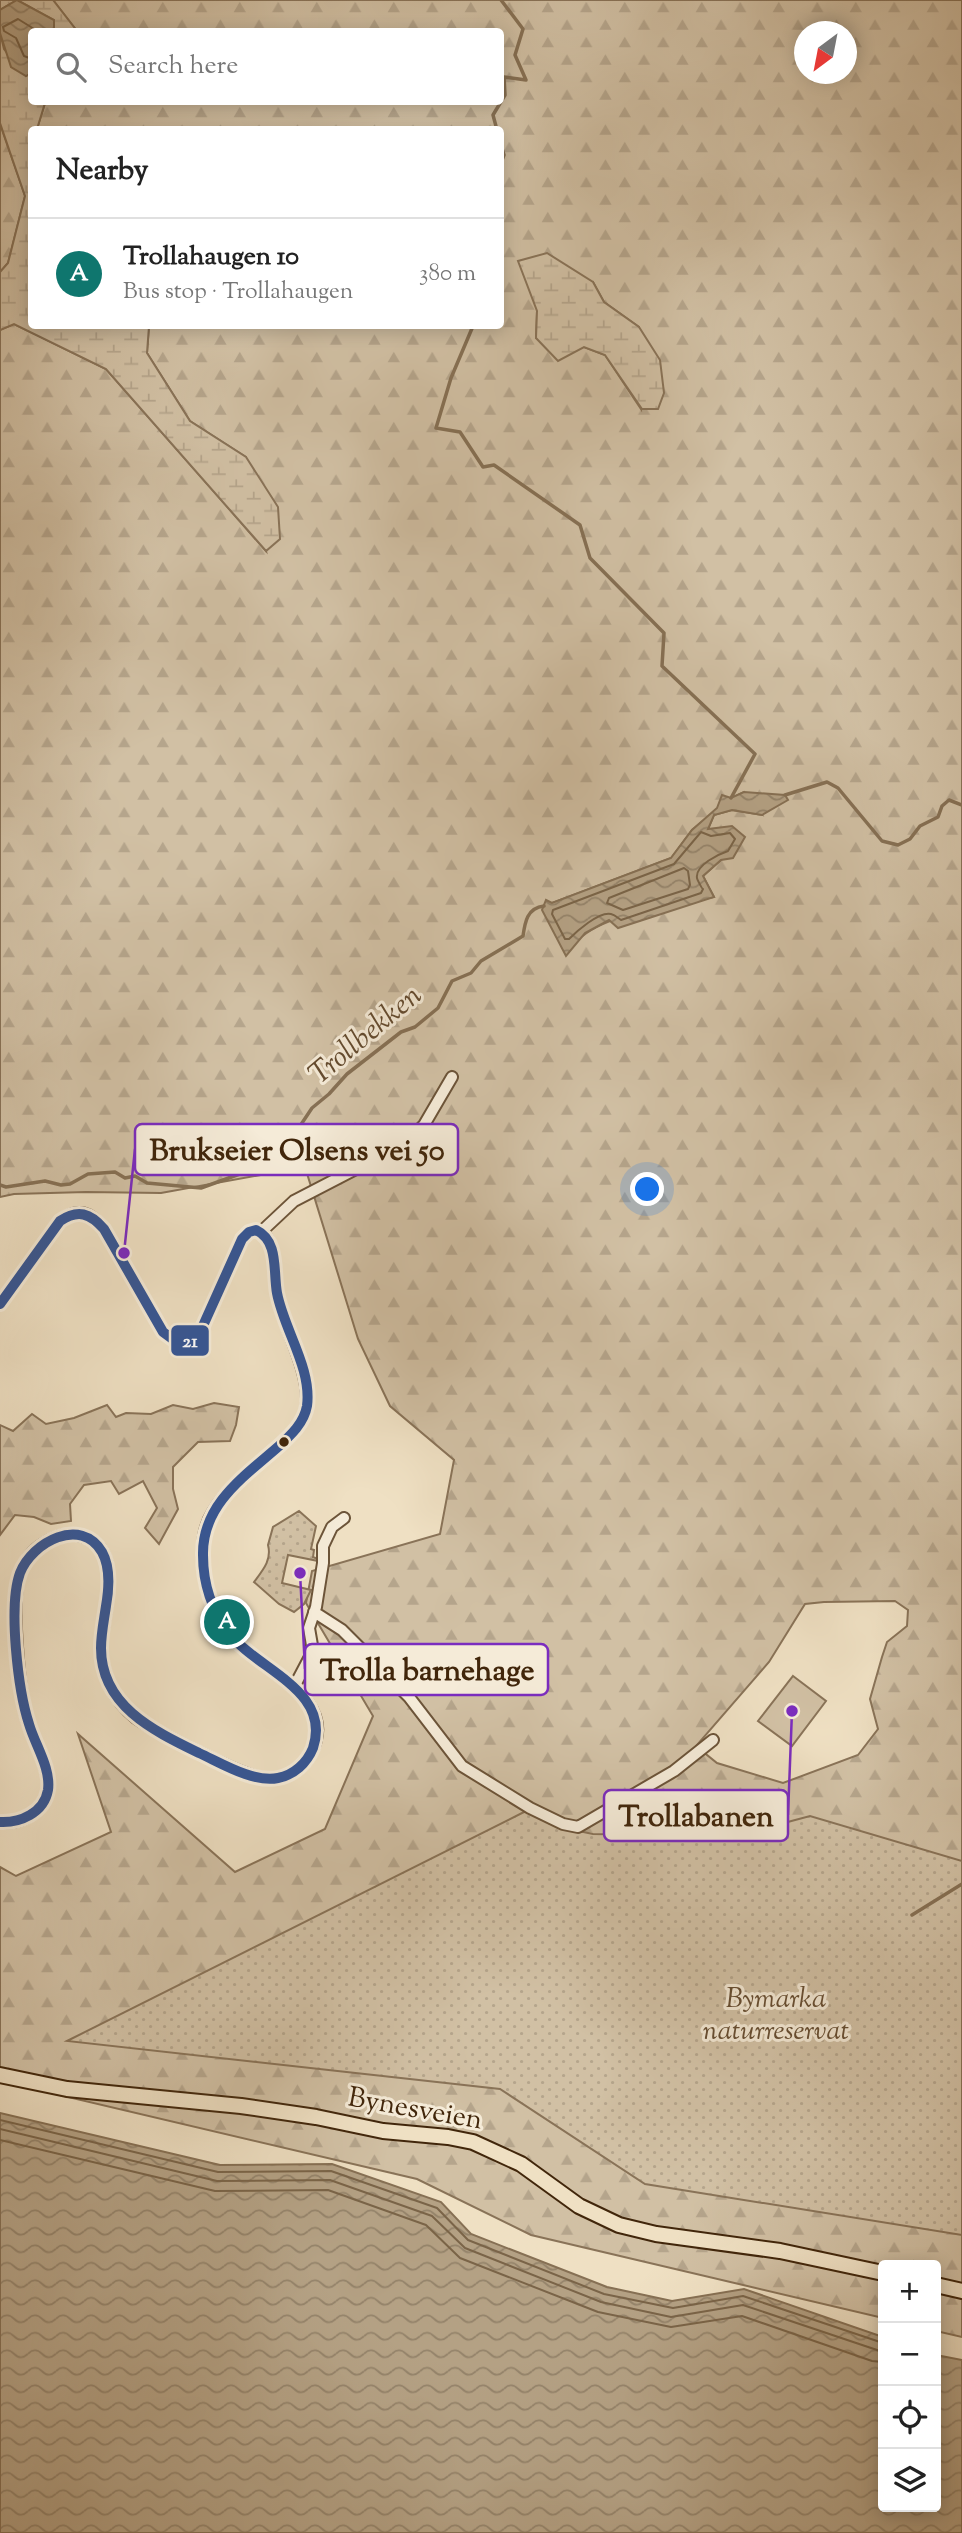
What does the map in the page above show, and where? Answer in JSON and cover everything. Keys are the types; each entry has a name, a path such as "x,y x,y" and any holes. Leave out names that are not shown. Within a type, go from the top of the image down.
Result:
{"main road":[{"name":"Bynesveien","path":"0,2075 67,2090 242,2106 300,2114 383,2132 448,2137 473,2142 522,2164 579,2206 619,2225 656,2234 780,2251 878,2272"},
{"path":"941,2286 962,2291"}],"street":[{"path":"0,1304 60,1221 71,1214 83,1212 95,1218 104,1229 163,1332 178,1343 190,1341 202,1328 242,1239 253,1230 262,1231 295,1201 406,1143 424,1125 452,1077"},
{"path":"0,1822 18,1821 33,1813 42,1804 48,1788 44,1766 23,1700 17,1585 23,1566 34,1551 48,1540 64,1535 78,1535 92,1540 108,1564 101,1643 104,1670 119,1701 135,1717 260,1778 279,1777 294,1772 312,1752 317,1737 314,1712 294,1687 240,1645 221,1622 211,1603 206,1585 202,1547 206,1528 219,1503 292,1434 303,1417 307,1400 306,1388 277,1293 271,1246 262,1231"},
{"path":"294,1687 313,1651 309,1628 323,1563 323,1546 332,1527 344,1518"},
{"path":"314,1612 342,1630 409,1697 462,1766 563,1825 578,1827 674,1771 713,1740"}],"green space":[{"path":"0,0 17,0 0,10"},
{"path":"17,0 53,0 75,28 54,28 54,20"},
{"path":"53,0 962,0 962,2337 941,2332 941,2260 878,2260 878,2317 531,2235 417,2179 0,2081 0,1867 16,1876 111,1832 78,1734 235,1872 325,1829 373,1716 306,1603 312,1571 440,1534 454,1460 390,1406 358,1339 305,1167 161,1193 86,1192 14,1194 0,1197 0,330 14,324 106,369 266,551 246,457 190,421 147,353 149,329 504,329 504,126 38,126 44,105 504,105 504,28 75,28","holes":["593,282 604,302 639,327 641,409 605,355 584,347 536,338 537,311","744,792 762,815 732,810 714,815 708,829 721,860 703,876 714,897 622,917 604,923 577,941 552,903 671,858 692,830 731,798","895,1601 908,1610 907,1626 887,1642 870,1699 878,1729 858,1755 783,1783 717,1763 696,1746 769,1662 805,1604"]},
{"path":"0,33 4,49 26,76 28,75 28,105 44,105 38,126 28,126 28,329 149,329 147,353 190,421 246,457 278,507 280,539 266,551 106,369 14,324 0,330 0,272 8,263 25,196 0,123"},
{"path":"0,124 25,196 8,263 0,272"},
{"path":"547,253 593,282 604,302 639,327 660,360 664,393 658,409 642,409 605,355 584,347 558,361 536,338 537,311 518,261"},
{"path":"214,1403 239,1407 230,1441 198,1442 173,1467 173,1489 178,1509 159,1544 145,1528 157,1508 143,1481 119,1494 111,1481 84,1485 70,1504 71,1521 51,1524 34,1517 15,1515 0,1535 0,1425 13,1431 32,1414 46,1424 74,1418 107,1405 116,1417 126,1413 151,1414 173,1405 193,1409"},
{"path":"299,1511 316,1526 311,1549 314,1550 313,1557 318,1561 288,1555 282,1583 311,1590 304,1604 294,1612 279,1604 254,1582 268,1560 268,1545 273,1527"},
{"path":"793,1676 826,1701 792,1746 758,1721"},
{"name":"Bymarka naturreservat","path":"528,1810 559,1827 593,1834 697,1836 754,1831 810,1816 962,1861 962,2235 645,2184 500,2089 67,2041"}],"water":[{"path":"17,0 54,20 54,28 28,28 26,76 11,67 0,33 0,10"},
{"path":"744,792 785,795 788,800 762,815 732,810 714,815 708,829 732,826 745,837 733,858 721,860 703,876 714,897 618,928 609,920 585,933 566,956 542,910 546,900 552,903 671,858 692,830 717,808 722,795 731,798"},
{"path":"0,2113 220,2165 332,2164 441,2202 471,2234 607,2287 672,2301 744,2289 878,2335 878,2512 941,2512 941,2356 962,2360 962,2533 0,2533"}],"waterway":[{"path":"501,0 523,29 515,55 526,80 504,77"},
{"path":"504,77 504,97"},
{"path":"496,126 493,115 499,105"},
{"path":"472,329 451,378 436,428 460,432 483,467 494,465 580,525 590,558 664,633 662,666 755,754 731,798"},
{"path":"785,795 827,782 838,788 882,841 898,845 910,839 920,826 938,817 942,806 949,800 962,805"},
{"name":"Trollbekken","path":"0,1185 6,1187 45,1181 70,1184 88,1174 115,1172 125,1178 135,1176 147,1183 201,1188 248,1171 254,1163 282,1153 312,1108 347,1074 401,1032 415,1027 438,1008 452,981 471,973 481,961 523,936 530,913 544,906"},
{"path":"912,1915 962,1884"}],"transit line":[{"name":"21","path":"0,1304 60,1221 72,1215 84,1215 94,1219 104,1229 163,1332 178,1343 190,1341 202,1328 242,1239 249,1232 256,1230 268,1241 274,1257 277,1293 302,1363 307,1406 303,1418 292,1433 240,1480 218,1506 205,1537 203,1565 210,1596 229,1633 302,1696 312,1711 316,1728 313,1748 304,1763 289,1774 268,1779 227,1767 182,1745 133,1714 110,1686 103,1668 101,1643 108,1579 102,1552 93,1541 82,1536 58,1537 46,1543 26,1562 16,1588 15,1606 21,1691 29,1724 45,1765 48,1790 42,1805 30,1815 15,1821 0,1822"}],"place":[{"name":"Brukseier Olsens vei 50","path":"124,1253"},
{"name":"Trolla barnehage","path":"300,1573"},
{"name":"Trollahaugen 10","path":"227,1622"},
{"name":"Trollabanen","path":"792,1711"}]}
